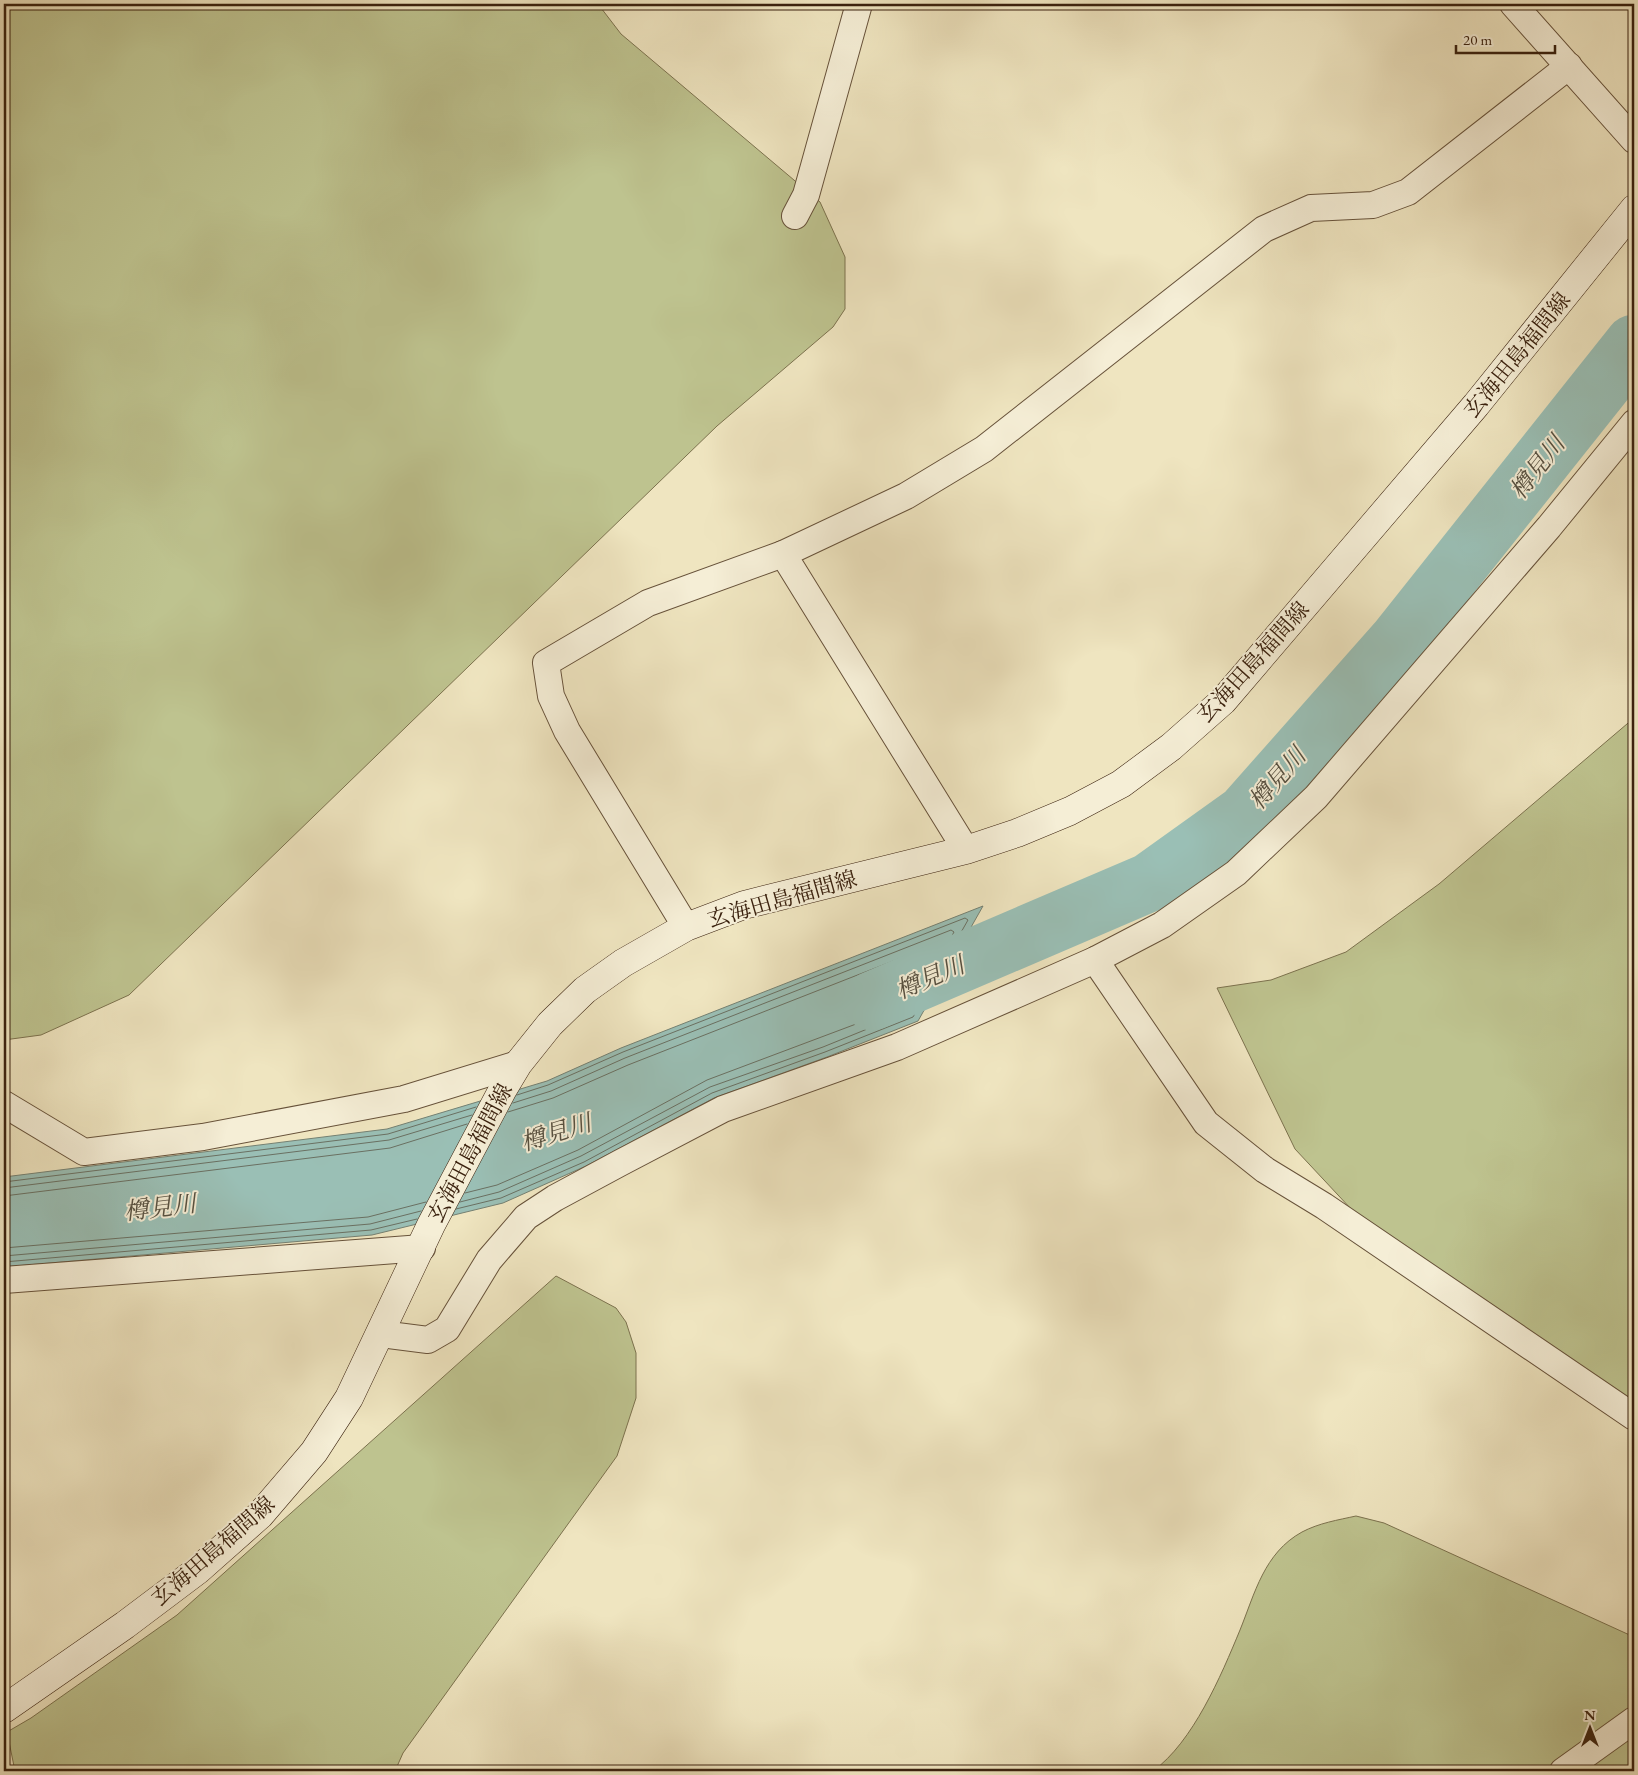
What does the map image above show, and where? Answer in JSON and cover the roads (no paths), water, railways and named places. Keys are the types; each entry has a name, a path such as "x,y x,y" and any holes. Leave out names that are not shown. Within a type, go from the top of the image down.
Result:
{"main road":[{"name":"玄海田島福間線","path":"4,1709 126,1625 176,1586 260,1515 314,1452 349,1398 427,1237 503,1089 518,1064 550,1024 585,990 623,963 686,927 744,904 966,850 1017,833 1070,811 1120,784 1171,747 1223,701 1476,405 1634,209"}],"street":[{"path":"795,216 806,195 859,4"},
{"path":"1513,4 1634,140"},
{"path":"686,927 567,731 551,696 546,663 648,603 783,554 906,496 984,449 1264,229 1311,208 1373,205 1408,192 1570,66"},
{"path":"381,1334 428,1340 447,1329 489,1260 526,1217 555,1198 723,1109 897,1047 1094,960 1162,925 1236,873 1316,797 1549,527 1634,423"},
{"path":"783,554 966,850"},
{"path":"1094,960 1206,1123 1265,1170 1324,1206 1634,1417"},
{"path":"4,1104 84,1152 204,1137 404,1099 518,1064"},
{"path":"4,1280 427,1237"},
{"path":"1563,1771 1634,1720"}],"water":[{"path":"983,906 918,1021 827,1057 714,1098 586,1166 503,1203 372,1235 4,1267 4,1177 387,1129 547,1081 621,1048"}],"waterway":[{"name":"樽見川","path":"872,1001 1150,882 1245,814 1398,641 1634,344"}]}
